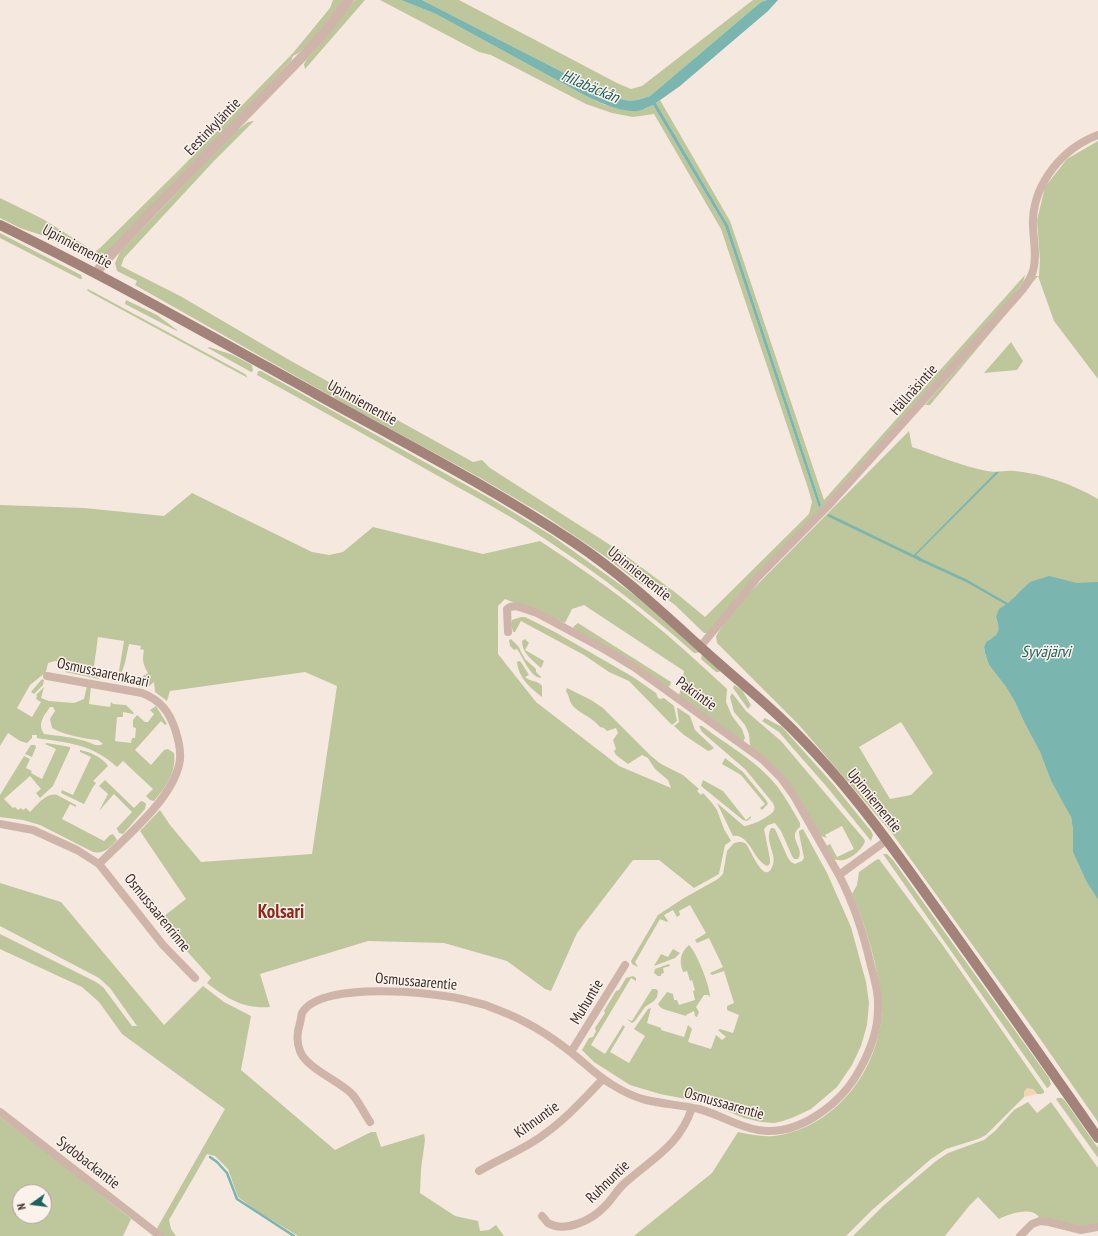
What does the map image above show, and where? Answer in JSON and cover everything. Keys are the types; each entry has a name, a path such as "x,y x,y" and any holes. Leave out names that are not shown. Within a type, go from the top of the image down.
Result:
{"main road":[{"name":"Upinniementie","path":"0,225 96,273 181,319 535,517 605,564 766,703 832,772 887,840 1098,1138"}],"street":[{"name":"Eestinkyläntie","path":"96,273 105,261 144,220 303,56 328,28 349,0"},
{"name":"Hällnäsintie","path":"700,647 757,578 828,506 1023,288 1032,272 1035,261 1032,220 1040,186 1063,156 1098,134"},
{"name":"Pakrintie","path":"508,632 507,609 510,607 516,606 537,613 634,667 762,759 781,778 794,796 839,875"},
{"name":"Osmussaarenkaari","path":"47,676 142,693 154,698 165,709 173,722 177,735 180,747 179,764 175,776 164,796 100,864"},
{"path":"0,824 33,830 77,850 100,864"},
{"path":"839,875 887,840"},
{"name":"Osmussaarenrinne","path":"100,864 163,945 195,978"},
{"name":"Osmussaarentie","path":"370,1122 353,1095 313,1066 302,1055 297,1041 297,1031 303,1012 314,1002 328,997 349,993 388,991 440,995 470,1001 498,1010 548,1035 571,1052 602,1079 622,1091 645,1100 692,1108 714,1114 758,1130 777,1131 805,1122 826,1109 842,1095 856,1077 866,1058 875,1035 878,999 867,950 847,891 839,875"},
{"name":"Muhuntie","path":"571,1052 625,965"},
{"name":"Kihnuntie","path":"479,1171 538,1139 579,1105 602,1079"},
{"name":"Ruhnuntie","path":"542,1216 547,1222 559,1226 567,1226 595,1215 604,1207 624,1183 669,1147 688,1120 692,1108"},
{"name":"Sydobackantie","path":"0,1112 160,1236"},
{"path":"1020,1236 1032,1224 1040,1221 1080,1230 1098,1227"}],"green space":[{"path":"333,0 343,0 306,47 293,56 291,61 107,254 97,258 86,257 44,236 20,228 0,218 0,198 43,219 95,252 181,168 293,53 330,8"},
{"path":"355,0 365,0 305,69 304,64 307,59"},
{"path":"380,0 401,0 436,14 605,105 645,109 653,105 725,226 819,508 821,505 728,225 656,103 660,100 730,221 824,500 1025,275 1023,282 1011,298 708,633 704,633 667,599 638,582 606,557 542,514 135,285 137,281 117,271 115,263 120,252 235,132 248,122 254,121 213,162 124,258 121,266 182,297 291,361 473,462 482,460 490,468 618,550 676,593 705,617 809,514 812,502 808,488 721,229 654,114 633,117 612,113 586,104 491,55 479,52"},
{"path":"422,0 459,0 631,89 642,86 753,0 767,0 761,2 650,96 638,100 630,100 609,96"},
{"path":"1098,141 1098,379 1054,321 1038,276 1040,260 1037,220 1045,187 1067,159"},
{"path":"0,233 81,275 82,279 0,238"},
{"path":"1034,276 1038,276 930,405 925,405 1023,293"},
{"path":"88,289 245,374 248,378 91,293 87,290"},
{"path":"126,300 157,315 177,331 125,304"},
{"path":"1011,342 1023,361 1017,370 984,373"},
{"path":"209,347 233,355 252,365 253,371 251,372 208,348"},
{"path":"258,371 261,371 493,500 551,535 636,596 700,652 694,653 659,623 605,581 524,525 257,375"},
{"path":"909,431 912,447 990,472 1015,471 1047,477 1068,484 1098,499 1098,583 1016,595 996,617 999,627 998,632 994,637 986,642 984,647 989,665 1006,687 1015,702 1040,752 1051,781 1071,817 1073,830 1073,852 1086,881 1098,900 1098,1122 1036,1033 891,832 799,725 717,643 716,636 724,623 748,594","holes":["901,722 933,773 911,795 890,799 859,747"]},
{"path":"192,493 312,552 329,555 343,552 373,527 483,554 540,541 594,577 632,606 727,689 726,702 732,716 742,729 745,738 743,742 679,695 684,671 584,605 572,609 565,623 505,599 498,606 498,654 536,702 619,766 671,788 668,780 655,769 648,758 642,755 628,764 616,755 613,740 618,733 616,728 607,731 575,708 566,691 567,688 591,700 603,708 651,756 661,764 683,775 699,789 697,791 701,795 703,793 712,803 717,810 724,829 731,841 725,845 719,874 694,888 659,860 633,860 577,933 551,991 545,989 507,961 444,943 368,941 260,974 270,1007 244,1005 222,994 207,983 211,978 159,920 186,899 140,831 160,810 170,825 201,862 312,854 337,686 305,672 170,691 167,701 155,692 154,682 147,687 139,687 137,680 148,673 143,662 144,650 140,649 141,646 129,644 125,663 120,677 118,677 124,641 98,637 93,673 99,674 99,679 65,672 66,663 55,661 48,663 46,672 30,685 17,708 32,717 41,702 36,699 36,695 44,687 41,698 49,701 74,703 84,699 87,686 91,687 89,704 110,707 111,702 113,704 126,705 134,713 123,712 123,717 117,717 115,741 131,743 132,738 135,738 136,728 133,727 133,720 137,715 145,722 148,722 154,714 150,710 156,706 167,724 165,725 161,721 135,750 151,765 164,750 168,749 174,753 174,767 172,773 166,785 154,801 150,800 146,796 153,789 123,761 117,767 108,759 89,749 70,743 37,738 37,735 32,735 32,738 27,743 20,741 8,733 0,746 0,505 84,508 164,516","holes":["50,707 53,707 55,711 50,719 52,728 62,733 98,740 103,744 97,745 77,739 44,734 41,723"]},
{"path":"525,617 555,632 633,677 656,693 658,698 664,698 674,706 677,721 672,725 629,681 609,672 584,655 521,621 515,632 513,632 511,624 512,620"},
{"path":"578,623 671,682 670,686 667,687 574,629 573,627"},
{"path":"511,639 519,647 525,659 536,669 536,672 541,678 533,674 517,649 514,650 510,646 509,640"},
{"path":"525,639 529,643 525,650 544,661 541,668 526,653 522,645 522,641"},
{"path":"702,655 704,655 720,671 716,672 701,659"},
{"path":"519,661 529,675 525,677 542,686 542,697 529,686 522,677 517,662"},
{"path":"42,679 44,680 43,685 34,694 31,692"},
{"path":"734,685 742,690 751,705 748,709 733,688"},
{"path":"732,693 746,711 781,741 864,839 864,844 853,856 842,860 833,859 826,846 830,844 837,857 854,849 842,826 825,835 827,838 821,836 764,756 750,746 749,734 745,725 734,712 730,697"},
{"path":"677,708 690,716 695,730 714,748 708,751 684,735 674,726 679,722"},
{"path":"765,718 782,727 833,784 871,831 873,835 871,841 827,787 779,732 762,721"},
{"path":"699,726 702,726 751,761 777,786 800,823 800,827 796,831 795,835 800,851 798,859 794,859 792,856 781,831 775,823 768,825 764,829 770,859 768,866 759,860 744,839 739,836 733,836 717,803 744,826 756,823 765,818 774,810 774,806 745,769 702,732"},
{"path":"47,743 70,747 53,786 40,798 36,793 41,789 30,776 4,799 13,808 15,807 18,810 21,808 23,810 26,808 30,812 46,797 50,795 57,795 76,805 76,807 70,804 62,819 104,841 113,834 117,840 106,850 93,852 40,825 23,820 0,817 0,795 24,756 30,759 26,768 32,771 31,773 42,779 56,749 45,744"},
{"path":"31,745 35,745 36,747 32,757 25,754"},
{"path":"80,750 96,755 108,766 93,781 96,783 84,804 61,793 62,790 73,795 91,757 80,752"},
{"path":"725,758 743,772 766,800 768,804 762,810 760,808 765,804 741,775 722,764"},
{"path":"105,780 134,808 141,801 146,804 145,809 123,834 119,833 116,827 117,828 132,812 114,794 99,811 108,794 99,786"},
{"path":"703,780 723,791 746,820 751,816 751,818 747,821 743,820 701,786"},
{"path":"771,828 775,829 788,858 795,864 802,861 804,858 799,833 799,831 803,829 827,873 851,927 866,982 869,1003 867,1025 861,1046 852,1065 837,1087 811,1109 794,1117 774,1123 744,1118 707,1103 660,1094 630,1085 594,1062 582,1050 589,1038 593,1037 596,1031 595,1028 605,1013 604,1011 616,991 619,990 626,978 633,976 636,978 636,981 631,978 591,1045 605,1054 623,1025 625,1027 610,1052 629,1063 645,1036 634,1029 648,1009 651,1008 647,1023 661,1028 661,1030 684,1037 688,1025 692,1029 688,1042 711,1049 716,1035 722,1040 726,1037 718,1030 720,1029 733,1033 739,1015 727,1010 727,1006 734,1003 724,971 712,975 710,973 723,967 709,938 697,943 695,940 706,933 690,905 679,911 680,915 677,917 673,910 664,915 668,921 667,922 660,919 635,962 638,967 632,964 631,961 658,915 684,898 718,879 723,874 727,851 734,843 742,842 746,844 761,869 765,872 769,872 774,861 769,838"},
{"path":"883,854 887,854 893,860 1049,1078 1051,1084 1049,1087 1047,1088"},
{"path":"879,859 944,947 1044,1093 1037,1094 1033,1089 1024,1092 1024,1097 986,1135 946,1149 931,1159 872,1210 846,1236 634,1236 712,1173 738,1132 760,1136 774,1136 797,1131 817,1121 836,1107 852,1090 864,1071 874,1050 880,1028 882,1002 877,972 871,949 861,916 852,894 857,885 859,872"},
{"path":"0,883 61,902 164,1025 203,986 224,1002 251,1016 241,1070 335,1150 371,1132 376,1132 381,1147 424,1134 425,1140 421,1169 420,1193 455,1216 478,1221 480,1231 489,1230 496,1225 504,1236 298,1236 257,1211 238,1197 228,1169 215,1156 207,1154 169,1220 171,1229 176,1236 164,1236 156,1230 225,1109 122,1034 99,1002 82,987 0,949 0,934 96,982 103,987 132,1026 137,1026 110,988 99,978 0,926"},
{"path":"689,945 696,955 708,985 710,997 708,995 704,995 696,1007 699,1012 697,1017 695,1016 694,1011 686,1016 663,1009 658,1004 667,992 673,994 674,1000 677,1000 679,1005 695,1000 693,991 695,990 692,980 690,981 687,971 683,972 681,964 682,954"},
{"path":"673,949 680,953 675,958 654,966 661,954 668,957"},
{"path":"669,964 670,966 663,968 664,973 661,974 661,976 654,973 655,969"},
{"path":"652,989 656,989 658,991 657,997 645,1007 632,1023 627,1019 632,1021"},
{"path":"1062,1098 1065,1101 1098,1148 1098,1158 1056,1099"},
{"path":"1028,1102 1037,1113 1051,1102 1098,1168 1098,1226 1087,1228 1040,1220 1038,1215 1028,1212 1018,1212 999,1219 978,1197 945,1236 853,1236 883,1206 936,1161 948,1153 984,1140 995,1131 1014,1110"},
{"path":"0,1117 56,1159 131,1219 123,1236 0,1236"}],"sand":[{"path":"1027,1088 1033,1089 1037,1094 1024,1097 1024,1092"}],"water":[{"name":"Hilabäckån","path":"401,0 422,0 609,96 621,99 638,100 650,96 761,2 767,0 778,0 768,11 680,86 656,103 728,225 821,505 819,508 725,226 653,105 643,110 635,111 619,109 601,103 436,14"},
{"path":"996,472 999,472 916,555 921,558 920,561 827,516 829,514 914,555"},
{"name":"Syväjärvi","path":"1049,576 1077,583 1098,582 1098,900 1086,881 1073,852 1073,830 1071,817 1051,781 1040,752 1015,702 1006,687 989,665 984,647 986,642 994,637 998,632 996,617 999,609 1007,604 1030,582"}],"waterway":[{"path":"919,559 967,581 1007,604"},
{"path":"210,1157 227,1173 237,1199 294,1236"}],"district":[{"name":"Kolsari","path":"281,913"}]}
